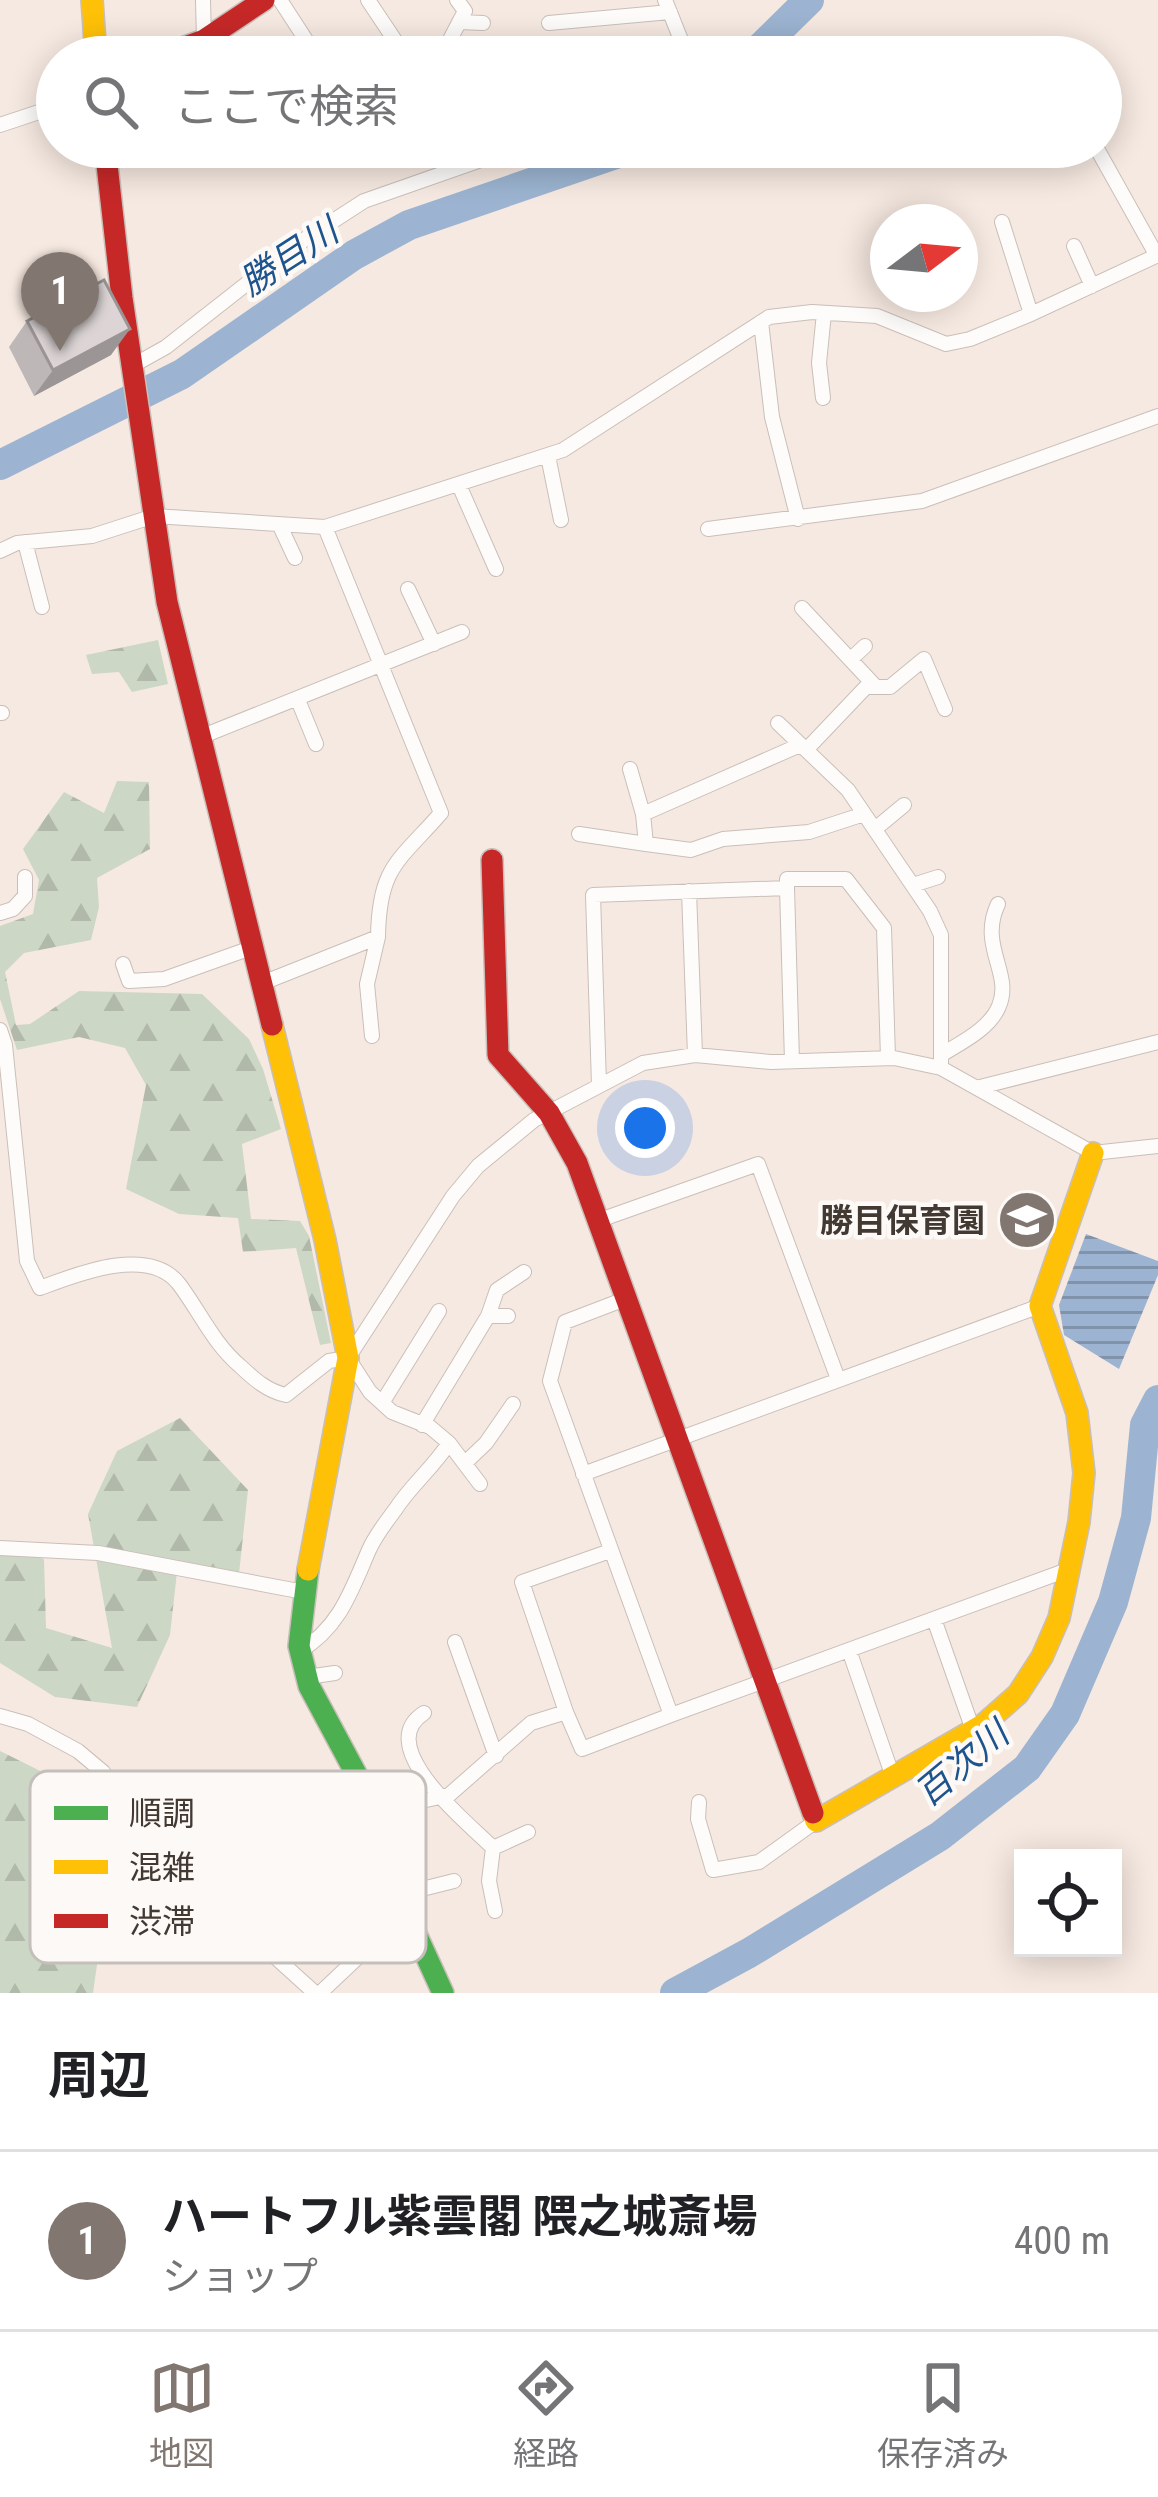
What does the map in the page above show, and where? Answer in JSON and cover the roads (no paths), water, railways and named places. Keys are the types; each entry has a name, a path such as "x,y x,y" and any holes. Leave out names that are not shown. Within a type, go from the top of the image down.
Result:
{"street":[{"path":"92,0 95,36"},
{"path":"203,0 204,36"},
{"path":"210,36 264,0"},
{"path":"280,0 303,36"},
{"path":"368,0 392,36"},
{"path":"450,36 465,11 457,0"},
{"path":"549,23 667,6 679,36"},
{"path":"459,22 483,22"},
{"path":"0,125 36,113"},
{"path":"108,168 166,602 325,1240 348,1358 304,1592 301,1652 307,1677 356,1771"},
{"path":"133,372 296,245 364,201 458,168"},
{"path":"0,551 25,542 92,536 154,517 325,527 548,456 769,316 877,316 946,344 970,339 1158,256 1108,168"},
{"path":"1002,223 1031,314"},
{"path":"1074,246 1092,286"},
{"path":"824,313 819,362 824,398"},
{"path":"760,322 772,417 798,519"},
{"path":"708,529 922,501 1158,416"},
{"path":"548,456 561,520"},
{"path":"459,485 496,569"},
{"path":"280,526 295,558"},
{"path":"325,527 441,813 386,875 367,984 372,1036"},
{"path":"25,542 42,607"},
{"path":"408,590 434,644"},
{"path":"802,608 875,687"},
{"path":"198,738 462,632"},
{"path":"851,659 865,646"},
{"path":"643,814 803,747 866,687 890,688 924,658 945,710"},
{"path":"298,700 316,744"},
{"path":"778,723 848,790 941,935 941,1062"},
{"path":"630,769 646,844"},
{"path":"874,829 904,805"},
{"path":"579,834 691,850 723,839 809,832 864,814"},
{"path":"492,860 498,1055 549,1113 577,1163 815,1822"},
{"path":"913,885 938,877"},
{"path":"0,913 13,910 25,896 25,878"},
{"path":"792,1061 787,879 846,879 884,928 888,1058"},
{"path":"599,1085 593,895 788,888"},
{"path":"689,891 695,1055"},
{"path":"941,1062 999,1006 1001,977 990,939 998,904"},
{"path":"260,984 378,937"},
{"path":"123,964 129,981 164,979 181,967 251,948"},
{"path":"0,1030 5,1045 5,1112 27,1261 40,1288 88,1270 161,1269 177,1280 222,1351 273,1393 286,1395 329,1361 348,1358 453,1196 478,1166 549,1113 643,1063 695,1055 941,1062 1094,1153 1158,1146"},
{"path":"980,1088 1158,1042"},
{"path":"699,1802 698,1819 713,1870 759,1862 815,1822 974,1730 1018,1694 1042,1657 1059,1618 1084,1473 1077,1413 1040,1306 1094,1153"},
{"path":"597,1221 758,1164 838,1379"},
{"path":"422,1425 488,1316 497,1290 524,1272"},
{"path":"626,1299 565,1322 550,1381 670,1715"},
{"path":"583,1474 1040,1306"},
{"path":"382,1403 439,1311"},
{"path":"488,1316 508,1316"},
{"path":"348,1358 370,1392 392,1412 430,1426 481,1484"},
{"path":"465,1463 486,1443 513,1404"},
{"path":"301,1652 334,1622 362,1574 369,1550 449,1443"},
{"path":"0,1548 98,1553 304,1592"},
{"path":"610,1551 522,1582 582,1749 1070,1569"},
{"path":"934,1618 974,1730"},
{"path":"455,1642 496,1756"},
{"path":"849,1650 892,1777"},
{"path":"307,1677 335,1673"},
{"path":"426,1800 442,1797 532,1723 566,1712"},
{"path":"423,1771 405,1739 408,1726 424,1714"},
{"path":"0,1716 28,1724 78,1751 102,1771"},
{"path":"426,1775 493,1848"},
{"path":"493,1848 527,1832"},
{"path":"493,1848 489,1881 495,1911"},
{"path":"426,1893 454,1881"},
{"path":"426,1954 443,1993"},
{"path":"283,1963 317,1993 346,1963"}],"water":[{"path":"1086,1234 1158,1261 1158,1275 1119,1369 1064,1335 1059,1305"}],"waterway":[{"name":"勝目川","path":"772,36 809,0"},
{"name":"勝目川","path":"0,465 182,374 354,255 409,225 575,168"},
{"name":"百次川","path":"675,1993 940,1836 1027,1768 1065,1714 1113,1602 1136,1518 1145,1425 1158,1400"}],"place":[{"name":"ハートフル紫雲閣 隈之城斎場","path":"60,351"},
{"name":"勝目保育園","path":"1027,1220"}]}
